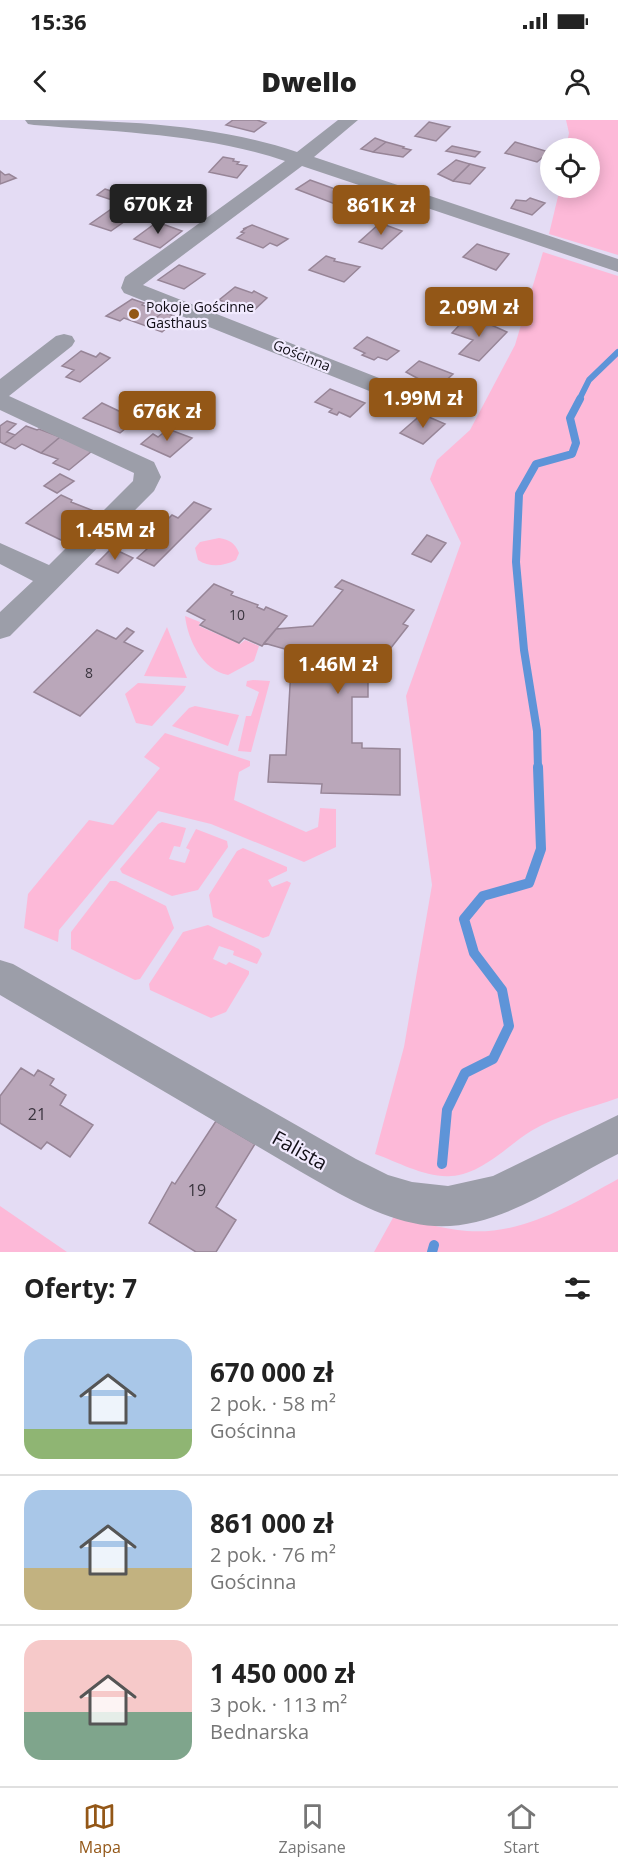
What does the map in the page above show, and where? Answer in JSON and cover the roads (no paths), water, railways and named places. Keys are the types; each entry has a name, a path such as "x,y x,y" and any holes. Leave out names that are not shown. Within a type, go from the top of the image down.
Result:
{"street":[{"path":"34,120 200,135 267,148 618,266"},
{"path":"301,158 349,120"},
{"name":"Gościnna","path":"301,158 133,282 132,288 436,409"},
{"path":"0,391 64,340"},
{"path":"0,402 145,468 148,477 145,484 0,629"},
{"path":"0,552 52,579"},
{"name":"Falista","path":"0,976 353,1179 386,1194 414,1203 446,1206 475,1202 506,1192 618,1134"}],"waterway":[{"path":"579,400 589,380 618,352"},
{"path":"538,768 537,731 524,650 516,562 519,494 536,464 572,454 576,443 570,418 580,399"},
{"path":"442,1164 447,1110 465,1073 493,1059 509,1026 502,990 474,953 464,919 483,896 529,883 541,849 538,767"},
{"path":"432,1252 434,1245"}],"place":[{"name":"Pokoje Gościnne Gasthaus","path":"134,314"}]}
